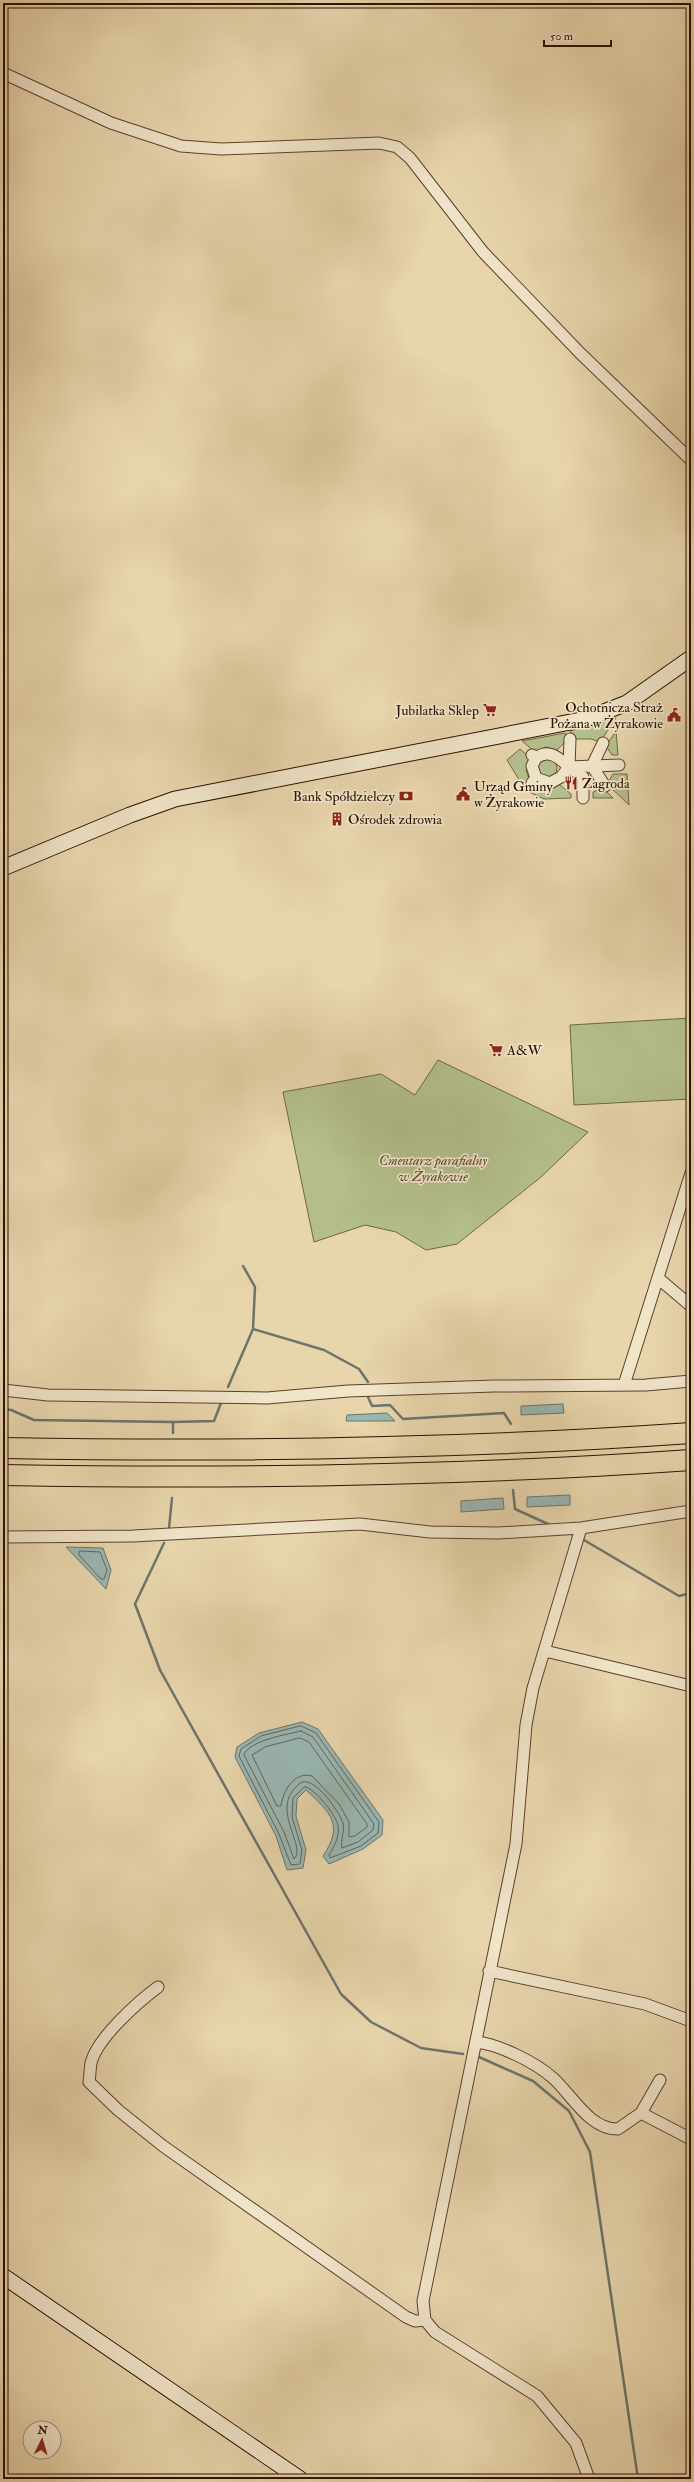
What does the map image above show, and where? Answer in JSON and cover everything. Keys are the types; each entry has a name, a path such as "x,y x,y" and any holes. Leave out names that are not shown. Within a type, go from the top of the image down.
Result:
{"highway":[{"path":"3,1448 336,1449 464,1446 691,1433"},
{"path":"3,1475 237,1477 464,1473 691,1460"}],"street":[{"path":"3,73 111,123 181,146 221,149 380,143 397,147 410,158 484,252 580,353 691,460"},
{"path":"3,868 130,815 176,799 586,719 627,703 691,658"},
{"path":"570,739 569,767 560,777 550,783 534,780 532,766 534,756 544,753 552,754 569,767 583,777 583,798"},
{"path":"592,766 603,743"},
{"path":"569,767 619,765"},
{"path":"592,766 605,786"},
{"path":"624,1386 691,1173"},
{"path":"658,1278 691,1306"},
{"path":"3,1390 48,1394 268,1398 348,1391 494,1386 624,1386 691,1381"},
{"path":"3,1537 133,1536 360,1524 430,1532 498,1533 582,1528 691,1511"},
{"path":"582,1528 533,1688 526,1725 516,1844 423,2301 425,2320 435,2332 537,2396 576,2443 589,2479"},
{"path":"545,1651 691,1686"},
{"path":"489,1971 645,2004 691,2021"},
{"path":"158,1987 135,2005 105,2038 91,2062 89,2082 118,2110 163,2146 406,2317 415,2321 425,2320"},
{"path":"476,2042 490,2043 544,2071 601,2127 618,2129 641,2113 660,2080"},
{"path":"641,2113 691,2139"},
{"path":"3,2276 300,2479"}],"green space":[{"path":"616,718 600,742 591,739 572,739 570,731"},
{"path":"616,731 618,755 612,755 606,746"},
{"path":"565,733 567,740 557,750 546,747 535,752 522,741"},
{"path":"520,749 529,757 526,771 530,780 524,788 507,760"},
{"path":"547,758 554,761 557,768 554,775 547,778 540,775 537,768 540,761"},
{"path":"613,774 627,774 629,805 607,784"},
{"path":"559,784 571,794 571,798 544,799 529,792 535,785 550,788"},
{"path":"603,788 613,798 593,798 593,792"},
{"path":"691,1018 691,1099 574,1105 570,1025"},
{"name":"Cmentarz parafialny w Żyrakowie","path":"438,1060 588,1132 541,1177 457,1244 426,1250 396,1232 365,1225 314,1242 283,1092 381,1074 415,1095"}],"water":[{"path":"563,1404 564,1413 521,1415 521,1406"},
{"path":"387,1413 395,1421 346,1421 347,1415"},
{"path":"570,1495 570,1505 527,1507 527,1497"},
{"path":"503,1498 504,1509 461,1512 461,1501"},
{"path":"66,1547 103,1548 111,1570 106,1589"},
{"path":"302,1722 318,1729 383,1820 382,1835 363,1849 329,1864 323,1856 333,1836 332,1820 322,1806 306,1790 297,1799 296,1816 306,1850 303,1868 287,1870 276,1836 235,1757 237,1747 259,1733"}],"waterway":[{"path":"228,1387 253,1329 255,1287 243,1266"},
{"path":"253,1329 324,1350 359,1369 368,1382"},
{"path":"368,1397 372,1406 390,1405 403,1419 504,1413 511,1424"},
{"path":"173,1433 173,1422 214,1421 221,1403"},
{"path":"3,1409 11,1410 34,1420 173,1422"},
{"path":"513,1490 515,1509 548,1524"},
{"path":"169,1528 172,1498"},
{"path":"584,1540 679,1596 691,1593"},
{"path":"164,1543 135,1604 160,1670 341,1994 371,2022 421,2048 463,2054"},
{"path":"479,2057 533,2081 569,2111 590,2152 638,2479"}],"place":[{"name":"Jubilatka Sklep","path":"490,710"},
{"name":"Ochotnicza Straż Pożana w Żyrakowie","path":"674,715"},
{"name":"Zagroda","path":"571,783"},
{"name":"Urząd Gminy w Żyrakowie","path":"463,794"},
{"name":"Bank Spółdzielczy","path":"406,796"},
{"name":"Ośrodek zdrowia","path":"337,819"},
{"name":"A&W","path":"496,1050"}]}
